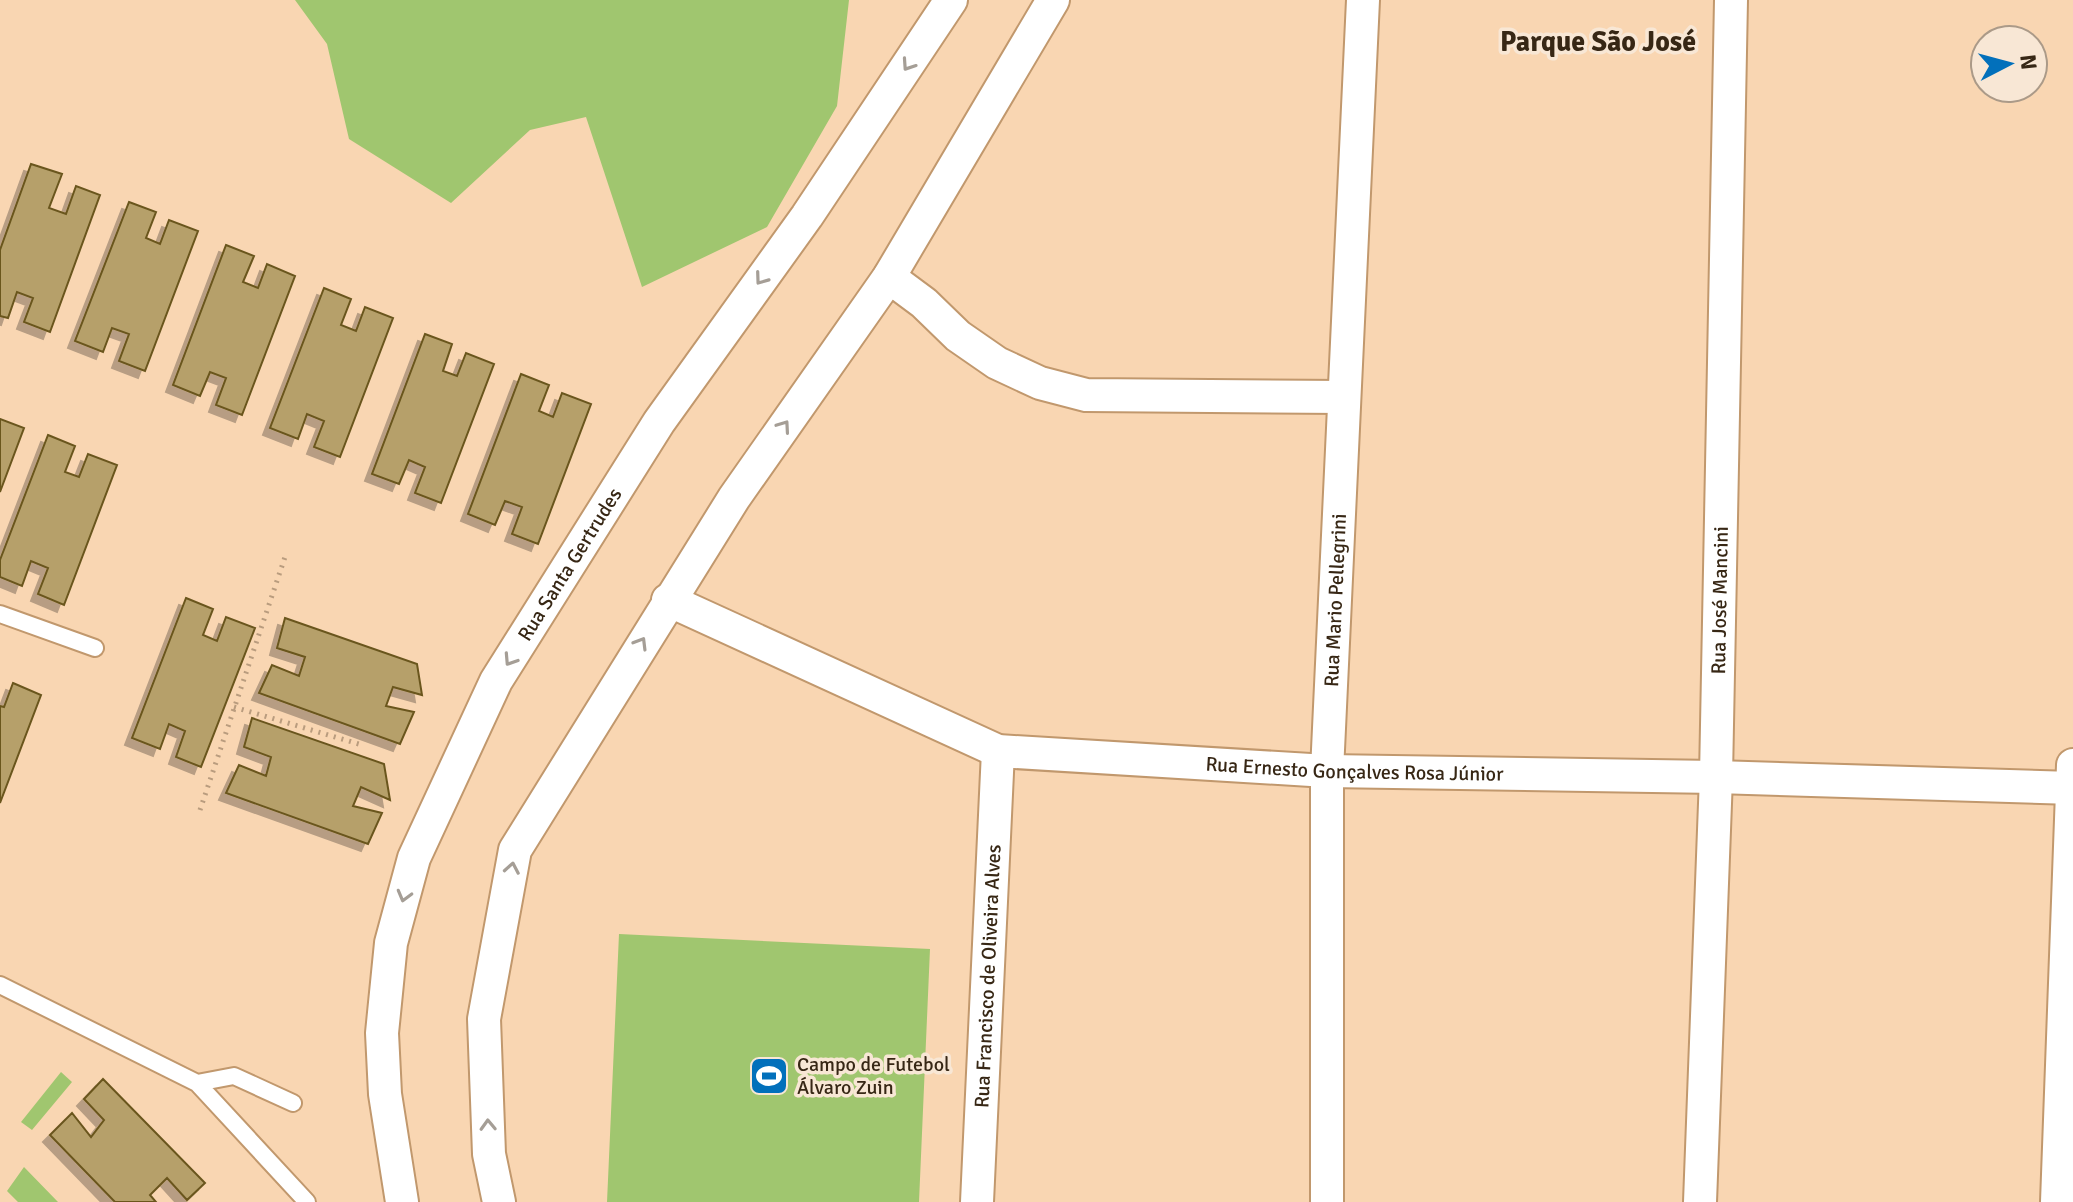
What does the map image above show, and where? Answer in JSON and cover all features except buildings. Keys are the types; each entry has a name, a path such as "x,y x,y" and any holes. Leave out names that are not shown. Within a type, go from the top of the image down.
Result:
{"street":[{"name":"Rua Santa Gertrudes","path":"402,1202 385,1094 382,1033 391,943 414,858 496,681 659,422 807,216 951,0"},
{"path":"499,1202 489,1154 484,1019 515,850 734,498 889,277 1053,0"},
{"name":"Rua Mario Pellegrini","path":"1327,1202 1327,771 1363,0"},
{"name":"Rua José Mancini","path":"1700,1202 1716,777 1731,0"},
{"path":"889,277 924,303 958,336 997,363 1040,383 1086,395 1344,397"},
{"name":"Rua Ernesto Gonçalves Rosa Júnior","path":"668,600 998,751 1327,771 1716,777 2073,788"},
{"name":"Rua Francisco de Oliveira Alves","path":"977,1202 998,751"},
{"path":"2057,1202 2073,765"}],"lane":[{"path":"0,614 95,648"},
{"path":"0,985 197,1083 307,1202"},
{"path":"197,1083 234,1076 293,1103"}],"path":[{"path":"200,810 285,557"},
{"path":"234,707 362,745"}],"green space":[{"path":"295,0 849,0 837,106 767,227 642,287 586,117 530,130 451,203 349,139 327,44"},
{"name":"Campo de Futebol Álvaro Zuin","path":"619,934 930,949 919,1202 607,1202"},
{"path":"61,1072 72,1082 32,1130 21,1122"},
{"path":"24,1167 58,1202 18,1202 7,1191"}],"place":[{"name":"Campo de Futebol Álvaro Zuin","path":"769,1076"}],"district":[{"name":"Parque São José","path":"1598,42"}]}
